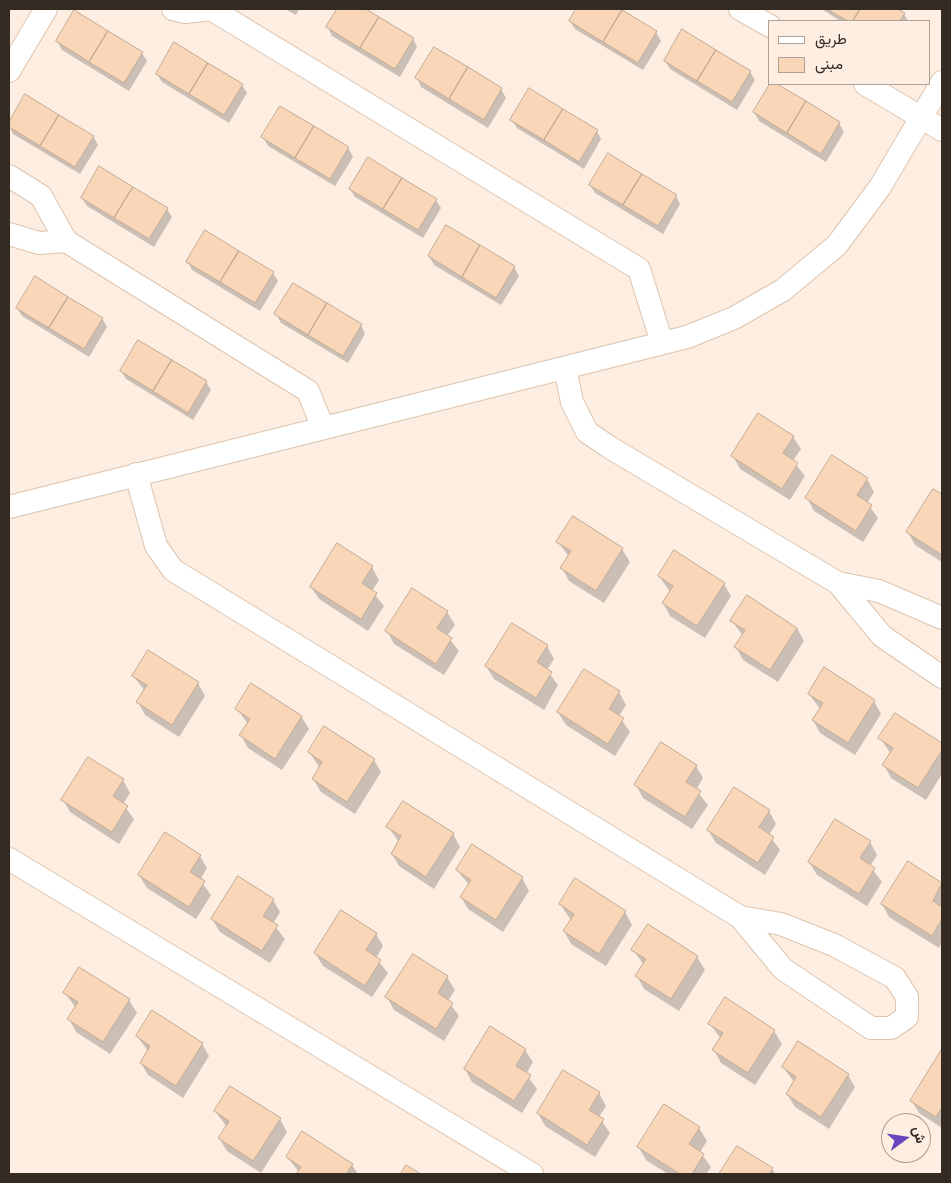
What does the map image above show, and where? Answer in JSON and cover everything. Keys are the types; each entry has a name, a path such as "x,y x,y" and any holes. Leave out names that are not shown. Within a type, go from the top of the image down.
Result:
{"street":[{"path":"9,71 46,9"},
{"path":"173,9 185,12 211,9 639,270 662,343"},
{"path":"740,9 768,25"},
{"path":"9,507 687,337 750,309 783,290 837,245 880,187 942,82"},
{"path":"867,85 942,130"},
{"path":"9,176 41,196 66,240 308,391 323,428"},
{"path":"9,234 39,243 66,240"},
{"path":"565,368 572,402 587,432 609,447 838,583 882,636 942,677"},
{"path":"136,474 156,546 173,570 740,917 783,969 871,1028 891,1028 906,1017 907,997 895,978 834,945 781,924 740,917"},
{"path":"838,583 879,591 942,618"},
{"path":"9,860 22,865 532,1174"}],"building":[{"path":"337,9 366,9 379,17 360,48 326,27"},
{"path":"576,9 622,10 603,42 569,21"},
{"path":"827,9 860,9 854,20 846,20"},
{"path":"860,9 898,9 905,13 901,20 854,20"},
{"path":"74,10 108,31 89,62 56,41"},
{"path":"622,10 657,31 638,63 603,42"},
{"path":"379,17 414,38 395,69 360,48"},
{"path":"682,29 716,50 697,81 664,61"},
{"path":"108,31 143,52 124,83 89,62"},
{"path":"174,42 208,63 189,94 156,74"},
{"path":"434,47 468,67 449,99 415,78"},
{"path":"716,50 751,71 732,102 697,81"},
{"path":"208,63 243,84 224,115 189,94"},
{"path":"468,67 502,88 484,120 449,99"},
{"path":"769,85 779,85 806,101 787,133 753,112"},
{"path":"529,88 563,109 544,140 510,120"},
{"path":"25,94 59,115 40,146 9,127 9,122"},
{"path":"806,101 840,122 821,154 787,133"},
{"path":"280,106 314,126 295,158 261,137"},
{"path":"563,109 598,130 579,162 544,140"},
{"path":"59,115 94,136 75,167 40,146"},
{"path":"314,126 349,147 330,179 295,158"},
{"path":"608,153 642,174 623,205 589,185"},
{"path":"368,157 402,178 383,209 349,189"},
{"path":"99,166 133,187 114,218 81,198"},
{"path":"642,174 677,195 658,226 623,205"},
{"path":"402,178 437,199 418,230 383,209"},
{"path":"133,187 168,208 149,239 114,218"},
{"path":"446,225 480,245 462,277 428,256"},
{"path":"205,230 239,251 220,282 186,262"},
{"path":"480,245 515,266 496,298 462,277"},
{"path":"239,251 274,272 255,303 220,282"},
{"path":"35,276 68,297 49,328 16,308"},
{"path":"293,283 327,303 308,335 274,314"},
{"path":"68,297 103,318 84,349 49,328"},
{"path":"327,303 362,324 343,356 308,335"},
{"path":"138,340 172,360 153,391 120,371"},
{"path":"172,360 207,381 188,413 153,391"},
{"path":"758,413 794,436 783,453 798,463 782,489 731,456"},
{"path":"832,455 868,478 857,495 872,505 856,531 805,498"},
{"path":"933,489 942,494 942,555 906,532"},
{"path":"573,516 623,548 596,591 560,568 571,551 556,542"},
{"path":"337,543 373,566 362,583 377,593 361,619 310,587"},
{"path":"674,550 725,583 697,626 662,603 673,586 658,576"},
{"path":"412,588 448,611 437,628 452,638 436,664 385,631"},
{"path":"747,595 797,628 770,670 734,647 745,630 730,621"},
{"path":"512,623 548,645 537,662 552,672 536,698 485,666"},
{"path":"148,650 199,682 172,725 136,702 147,685 132,676"},
{"path":"824,667 875,700 848,743 812,720 823,703 808,694"},
{"path":"584,669 620,691 609,709 624,718 608,744 557,712"},
{"path":"251,683 302,716 275,759 239,735 250,719 235,709"},
{"path":"895,713 942,743 942,750 918,788 882,765 893,748 878,738"},
{"path":"324,726 375,759 347,802 312,779 322,762 308,752"},
{"path":"661,742 697,765 686,782 701,791 685,817 634,785"},
{"path":"88,757 124,779 113,796 128,806 112,832 61,800"},
{"path":"734,787 770,810 759,827 774,837 758,863 707,830"},
{"path":"403,801 454,833 426,877 391,854 401,836 386,827"},
{"path":"835,819 871,841 860,858 875,868 859,894 808,862"},
{"path":"165,832 201,855 190,872 205,881 189,907 138,875"},
{"path":"472,844 523,877 496,920 460,897 471,880 456,870"},
{"path":"908,861 942,883 933,901 942,907 942,919 932,936 881,904"},
{"path":"238,876 274,899 263,916 278,925 262,951 211,919"},
{"path":"575,878 626,911 599,954 563,931 574,914 559,904"},
{"path":"341,910 377,933 366,950 381,960 365,986 314,953"},
{"path":"648,924 698,956 671,999 635,976 646,959 631,950"},
{"path":"413,954 448,976 438,993 453,1003 436,1029 385,997"},
{"path":"79,967 130,999 103,1042 67,1019 78,1002 63,993"},
{"path":"725,997 775,1030 748,1073 712,1050 723,1033 708,1024"},
{"path":"152,1010 203,1043 176,1086 140,1063 150,1046 136,1036"},
{"path":"490,1026 526,1049 516,1066 531,1075 514,1101 464,1069"},
{"path":"798,1041 849,1074 821,1117 786,1094 796,1077 782,1067"},
{"path":"942,1049 942,1107 936,1117 910,1101"},
{"path":"563,1070 600,1092 589,1110 604,1119 587,1145 537,1113"},
{"path":"230,1086 281,1118 253,1161 218,1138 229,1121 214,1111"},
{"path":"664,1104 700,1127 689,1144 704,1154 692,1174 680,1174 637,1147"},
{"path":"302,1131 353,1164 346,1174 296,1174 301,1167 286,1157"},
{"path":"737,1146 773,1168 769,1174 719,1174"},
{"path":"406,1165 421,1174 401,1174"}]}
